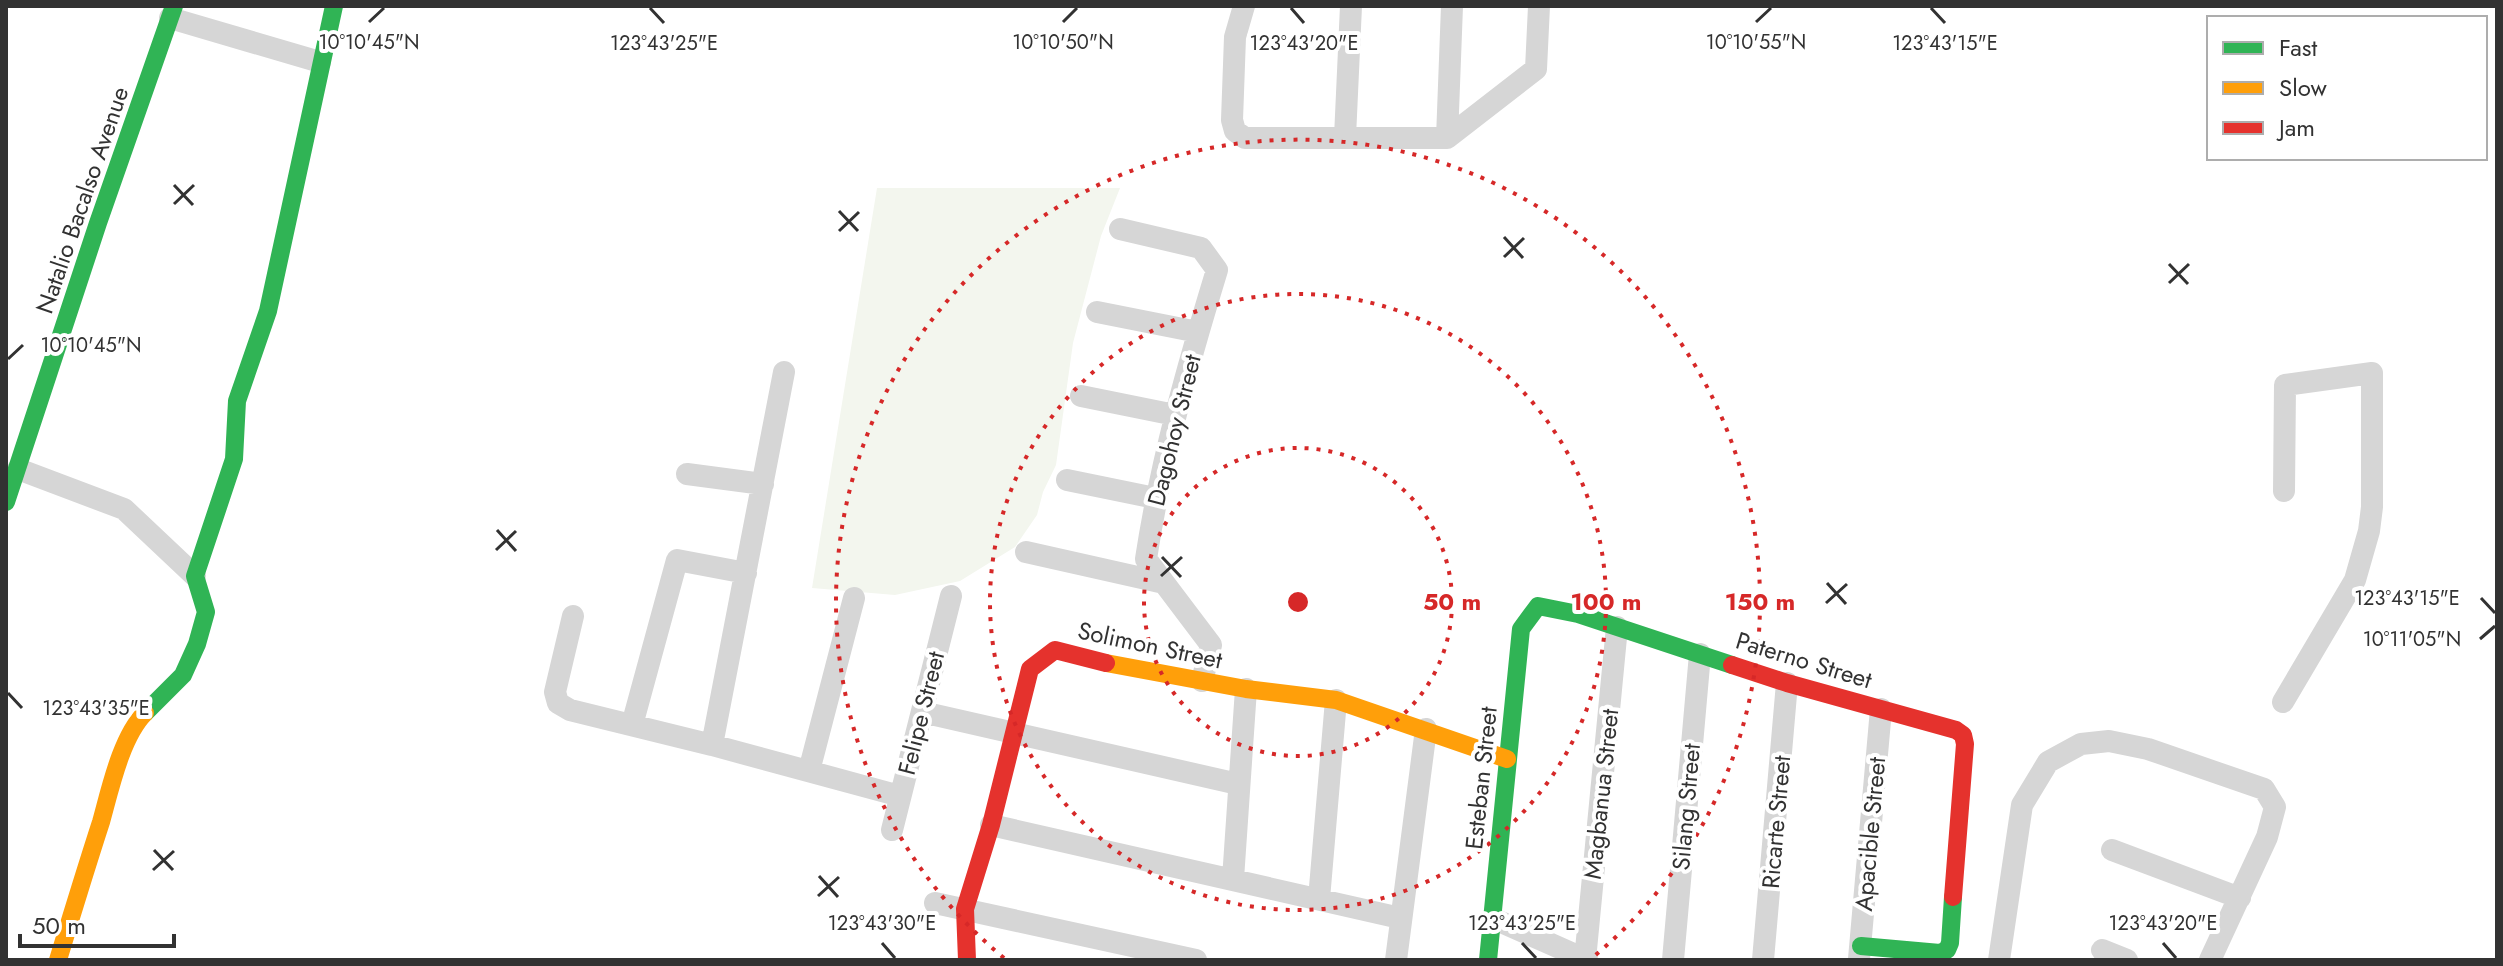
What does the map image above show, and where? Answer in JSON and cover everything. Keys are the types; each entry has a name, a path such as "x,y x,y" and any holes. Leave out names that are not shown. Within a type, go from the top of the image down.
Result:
{"main road":[{"path":"58,960 129,738 138,720 183,675 197,644 206,612 195,576 234,459 237,401 268,311 334,6"},
{"name":"Natalio Bacalso Avenue","path":"6,502 172,12"},
{"name":"Paterno Street","path":"1538,606 1578,614 1787,683 1956,730 1963,735 1964,759 1947,950 1940,953 1860,953"},
{"name":"Esteban Street","path":"1488,960 1521,629 1538,606"},
{"name":"Solimon Street","path":"967,960 965,909 991,825 1030,669 1055,650 1120,667 1246,689 1336,700 1507,759"}],"street":[{"path":"1244,6 1235,37 1232,120 1235,131 1245,138 1447,138 1536,69 1539,6"},
{"path":"1345,137 1351,6"},
{"path":"1447,138 1452,6"},
{"path":"172,12 320,62"},
{"name":"Dagohoy Street","path":"1120,229 1201,248 1217,270 1175,415 1155,498 1146,559 1211,645 1202,681"},
{"path":"1097,312 1198,332"},
{"path":"712,745 784,372"},
{"path":"2283,702 2355,580 2369,531 2372,507 2372,373 2285,385 2284,491"},
{"path":"1081,396 1175,415"},
{"path":"18,469 124,509 195,576"},
{"path":"687,474 763,484"},
{"path":"1067,480 1155,498"},
{"path":"1026,552 1164,583"},
{"path":"632,725 677,560 746,573"},
{"name":"Felipe Street","path":"892,830 951,596"},
{"path":"809,771 854,598"},
{"path":"573,616 555,692 558,703 570,710 900,796"},
{"name":"Magbanua Street","path":"1586,960 1617,627"},
{"name":"Silang Street","path":"1673,960 1700,654"},
{"name":"Ricarte Street","path":"1763,960 1787,683"},
{"path":"1233,879 1246,689"},
{"path":"1319,899 1336,700"},
{"name":"Apacible Street","path":"1860,953 1881,709"},
{"path":"922,712 1238,784"},
{"path":"1396,960 1426,729"},
{"path":"1999,960 2022,805 2048,762 2081,744 2109,741 2148,749 2264,789 2275,807 2267,837 2210,960"},
{"path":"991,825 1400,918"},
{"path":"2112,850 2240,898"},
{"path":"935,903 1196,960"},
{"path":"1492,918 1586,960"},
{"path":"2102,950 2127,960"}],"shaded area":[{"path":"877,188 1120,188 1101,236 1073,343 1056,465 1043,492 1037,515 1015,547 960,581 895,595 812,588"}],"traffic: fast":[{"path":"6,502 174,6"},
{"path":"145,713 183,675 197,644 206,612 195,576 234,459 237,401 268,311 334,6"},
{"path":"1488,960 1521,629 1538,606 1578,614 1732,665"},
{"path":"1861,946 1940,953 1947,950 1953,897"}],"traffic: slow":[{"path":"1106,663 1246,689 1336,700 1507,759"},
{"path":"58,960 117,764 129,736 145,713"}],"traffic: jam":[{"path":"967,960 965,909 991,825 1030,669 1055,650 1106,663"},
{"path":"1732,665 1956,730 1963,735 1965,744 1953,897"}]}
